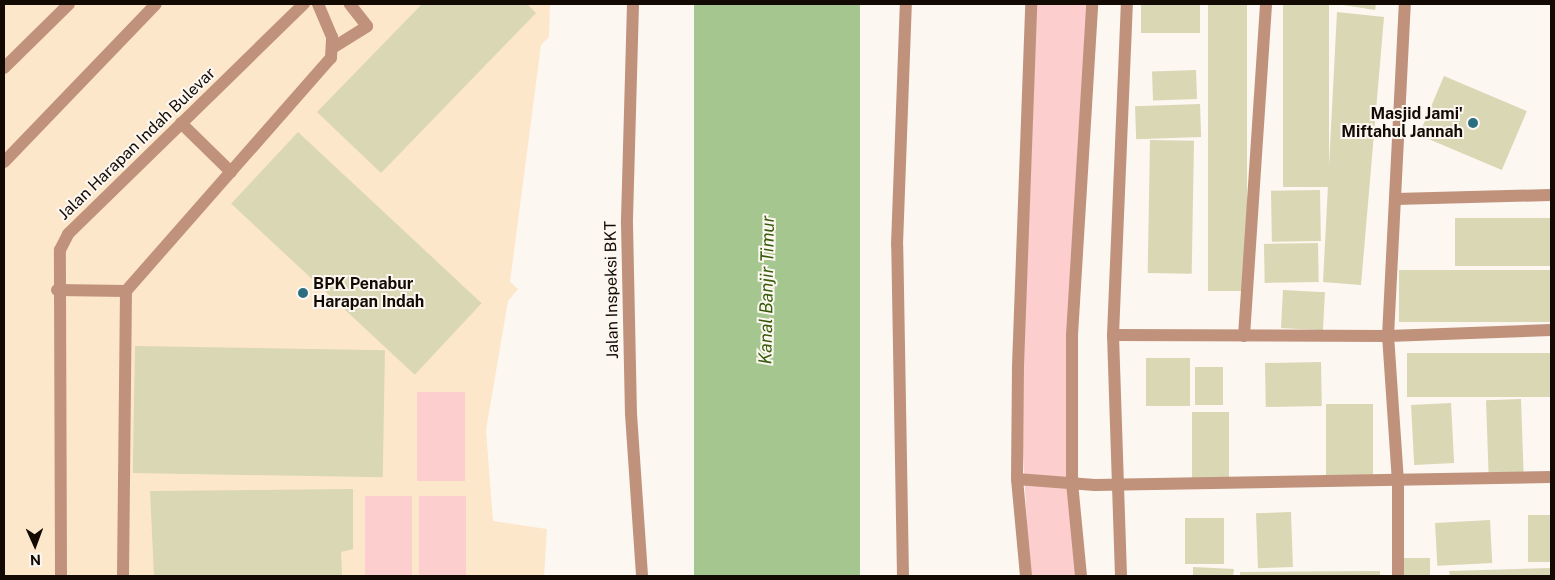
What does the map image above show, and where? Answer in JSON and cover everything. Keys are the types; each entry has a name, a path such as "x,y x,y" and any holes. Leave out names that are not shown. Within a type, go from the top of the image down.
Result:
{"street":[{"path":"4,68 69,4"},
{"path":"4,162 156,4"},
{"name":"Jalan Harapan Indah Bulevar","path":"61,576 57,290 60,250 68,234 304,4"},
{"path":"122,576 126,291 331,58 334,46 318,4"},
{"path":"334,46 367,26 350,4"},
{"name":"Jalan Inspeksi BKT","path":"633,4 627,234 631,414 642,576"},
{"path":"903,576 898,245 906,4"},
{"path":"1026,576 1017,479 1031,4"},
{"path":"1081,576 1072,482 1072,335 1092,4"},
{"path":"1121,576 1114,485 1113,335 1127,4"},
{"path":"1244,336 1266,4"},
{"path":"1398,576 1398,482 1388,336 1405,4"},
{"path":"181,124 231,172"},
{"path":"1396,200 1551,196"},
{"path":"57,290 126,291"},
{"path":"1113,335 1388,336 1551,330"},
{"path":"1017,479 1114,485 1398,482 1551,476"}],"shaded area":[{"name":"BPK Penabur Harapan Indah","path":"4,4 550,4 549,37 541,45 510,282 518,289 508,301 486,430 493,521 547,529 544,576 4,576"},
{"path":"1032,4 1093,4 1072,335 1076,576 1030,576 1018,366"},
{"path":"417,392 465,392 465,481 417,481"},
{"path":"365,496 412,496 412,576 365,576"},
{"path":"419,496 466,496 466,576 419,576"}],"water":[{"name":"Kanal Banjir Timur","path":"694,4 860,4 860,576 694,576"}],"building":[{"path":"422,4 527,4 536,13 381,173 317,112"},
{"path":"1141,4 1200,4 1200,33 1141,33"},
{"path":"1208,4 1247,4 1247,291 1208,291"},
{"path":"1283,4 1329,4 1329,187 1283,187"},
{"path":"1337,4 1376,4 1375,10"},
{"path":"1337,12 1384,17 1361,285 1323,282"},
{"path":"1196,70 1197,99 1153,101 1152,72"},
{"name":"Masjid Jami' Miftahul Jannah","path":"1444,76 1527,111 1502,170 1419,135"},
{"path":"1200,104 1201,137 1136,139 1135,106"},
{"path":"298,132 482,303 415,375 231,204"},
{"path":"1150,140 1194,141 1192,274 1148,273"},
{"path":"1320,190 1321,241 1272,242 1271,191"},
{"path":"1455,218 1551,218 1551,266 1455,266"},
{"path":"1318,243 1319,282 1265,283 1264,244"},
{"path":"1399,270 1551,270 1551,322 1399,322"},
{"path":"1283,290 1325,292 1323,330 1281,328"},
{"path":"135,346 385,350 383,477 133,473"},
{"path":"1407,353 1551,353 1551,397 1407,397"},
{"path":"1146,358 1190,358 1190,406 1146,406"},
{"path":"1321,362 1322,406 1266,407 1265,363"},
{"path":"1195,367 1223,367 1223,405 1195,405"},
{"path":"1521,399 1524,475 1489,476 1486,400"},
{"path":"1451,403 1454,463 1414,465 1411,405"},
{"path":"1326,404 1373,404 1373,478 1326,478"},
{"path":"1192,412 1229,412 1229,478 1192,478"},
{"path":"353,489 353,549 341,552 342,576 154,576 150,491"},
{"path":"1291,512 1293,567 1258,568 1256,513"},
{"path":"1528,515 1551,515 1551,562 1528,562"},
{"path":"1185,518 1224,518 1224,564 1185,564"},
{"path":"1490,520 1492,563 1437,566 1435,523"},
{"path":"1402,558 1430,558 1430,575 1402,575"},
{"path":"1193,567 1234,569 1233,576 1193,576"},
{"path":"1551,568 1551,576 1450,576 1449,571"},
{"path":"1380,571 1380,576 1240,576 1240,572"}],"place":[{"name":"Masjid Jami' Miftahul Jannah","path":"1473,123"},
{"name":"BPK Penabur Harapan Indah","path":"303,293"}]}
